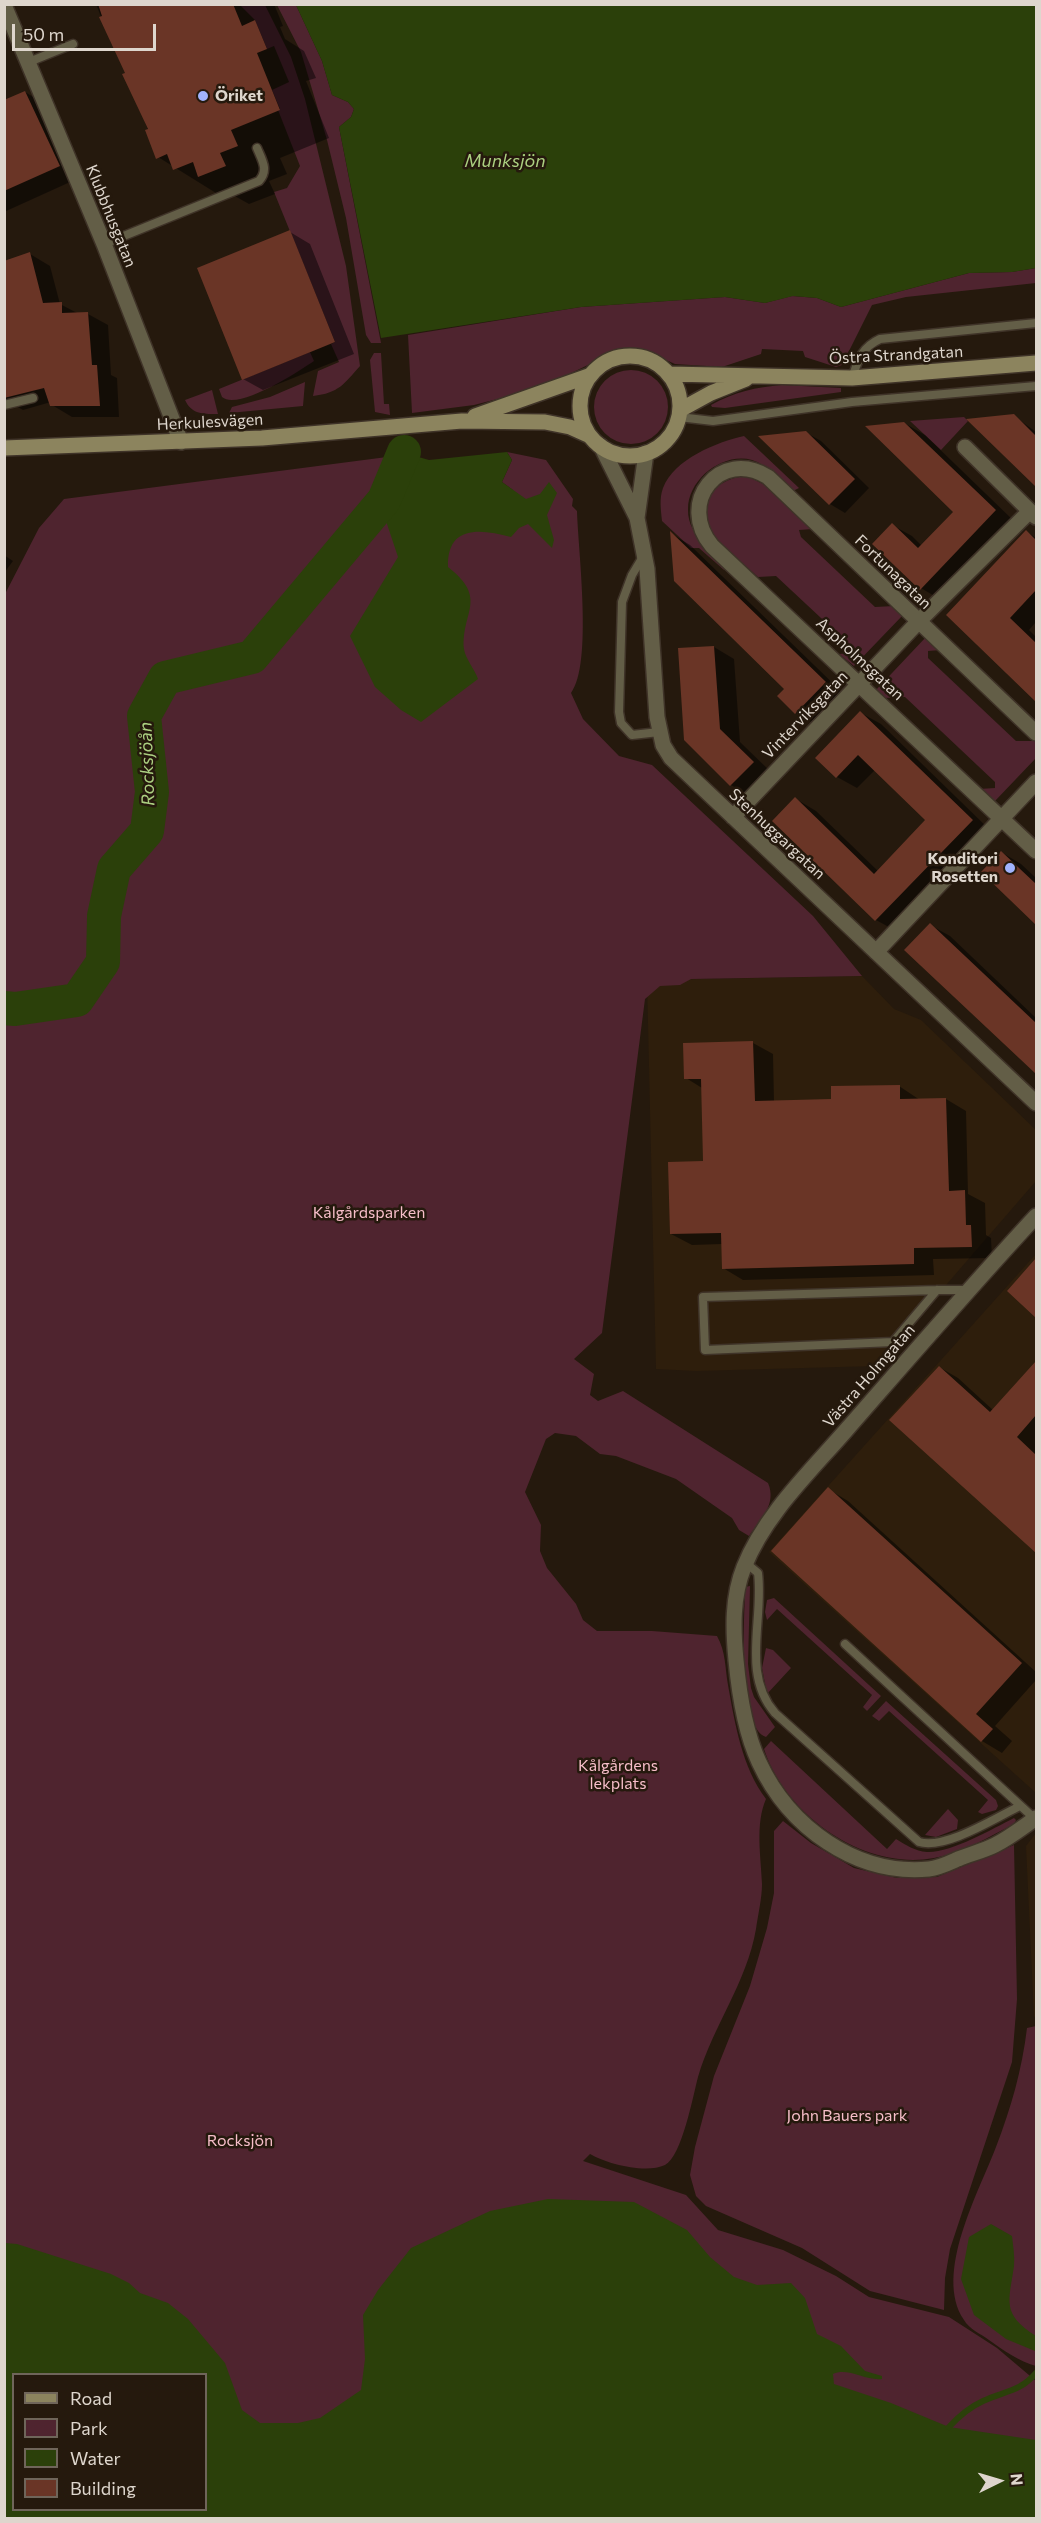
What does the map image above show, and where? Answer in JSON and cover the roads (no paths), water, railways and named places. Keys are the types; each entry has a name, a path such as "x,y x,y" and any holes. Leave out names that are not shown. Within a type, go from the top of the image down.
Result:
{"main road":[{"path":"462,421 545,422 570,427 615,453 631,456 646,453 661,445 672,433 680,414 680,397 669,374 655,363 639,357 621,357 604,363 591,375 580,405 583,421 596,441"},
{"name":"Östra Strandgatan","path":"669,374 852,378 1036,363"},
{"path":"462,421 591,375"},
{"name":"Östra Strandgatan","path":"680,414 711,393 757,375"},
{"name":"Herkulesvägen","path":"4,448 181,442 373,430 462,421"}],"street":[{"name":"Klubbhusgatan","path":"4,5 104,244 181,442"},
{"name":"Stenhuggargatan","path":"596,441 637,518 644,554 659,732 663,745 671,758 1036,1103"},
{"path":"965,447 1033,514"},
{"name":"Stenhuggargatan","path":"637,518 646,453"},
{"name":"Fortunagatan","path":"713,479 731,470 742,468 752,469 768,477 1036,733"},
{"name":"Aspholmsgatan","path":"713,479 702,495 698,507 698,518 705,538 1036,851"},
{"name":"Vinterviksgatan","path":"733,817 919,621 1033,514"},
{"path":"876,952 1036,782"},
{"name":"Västra Holmgatan","path":"1036,1216 968,1290 795,1489 756,1538 735,1598 733,1633 742,1701 759,1761 779,1797 798,1820 827,1842 867,1863 904,1869 932,1869 995,1845 1036,1818"}],"lane":[{"path":"29,62 73,44"},
{"path":"104,244 260,181 265,167 257,148"},
{"path":"852,378 859,356 870,343 880,339 1036,323"},
{"path":"680,414 713,421 852,402 1036,386"},
{"path":"4,405 33,398"},
{"path":"644,554 632,575 622,602 619,712 621,723 632,735 659,732"},
{"path":"937,1290 893,1342 705,1350 703,1297 937,1290 968,1290"},
{"path":"744,1567 758,1573 757,1683 764,1700 775,1713 919,1842 927,1844 942,1842 1020,1806"},
{"path":"845,1644 1020,1806 1036,1818"}],"water":[{"name":"Munksjön","path":"296,5 1036,5 1036,268 1012,272 969,273 841,307 817,298 793,296 765,303 725,297 581,307 381,338 339,127 351,117 354,109 348,102 332,95 322,61"},
{"path":"415,451 415,456 429,460 507,452 512,460 502,482 526,499 540,494 549,482 557,493 547,515 554,540 552,548 528,524 519,528 511,537 477,532 459,537 453,543 449,553 448,567 460,578 470,597 464,649 478,679 421,722 401,710 375,687 350,636 398,557 378,497 387,454"},
{"path":"548,2199 634,2202 687,2230 710,2257 734,2277 757,2285 791,2283 805,2298 817,2334 841,2346 865,2371 882,2376 882,2379 876,2379 839,2372 833,2374 834,2384 891,2403 949,2427 1036,2440 1036,2518 5,2518 5,2243 17,2244 111,2274 129,2283 140,2293 168,2303 188,2319 225,2363 242,2410 260,2423 298,2423 320,2418 361,2390 365,2359 363,2315 378,2290 411,2248 490,2211"},
{"path":"991,2224 1012,2236 1014,2262 1010,2306 1017,2321 1036,2336 1036,2357 1035,2351 1006,2339 974,2315 961,2279 969,2237"}],"waterway":[{"name":"Rocksjöån","path":"4,1008 15,1009 77,1000 103,962 104,916 114,869 147,831 152,792 144,716 165,678 252,657 384,500 404,452"},
{"path":"949,2427 974,2406 1018,2388 1036,2373"}],"place":[{"name":"Öriket","path":"203,96"},
{"name":"Konditori Rosetten","path":"1010,868"}],"park label":[{"name":"Kålgårdsparken","path":"369,1213"},
{"name":"Kålgårdens lekplats","path":"618,1775"},
{"name":"John Bauers park","path":"847,2116"},
{"name":"Rocksjön","path":"240,2141"}]}
